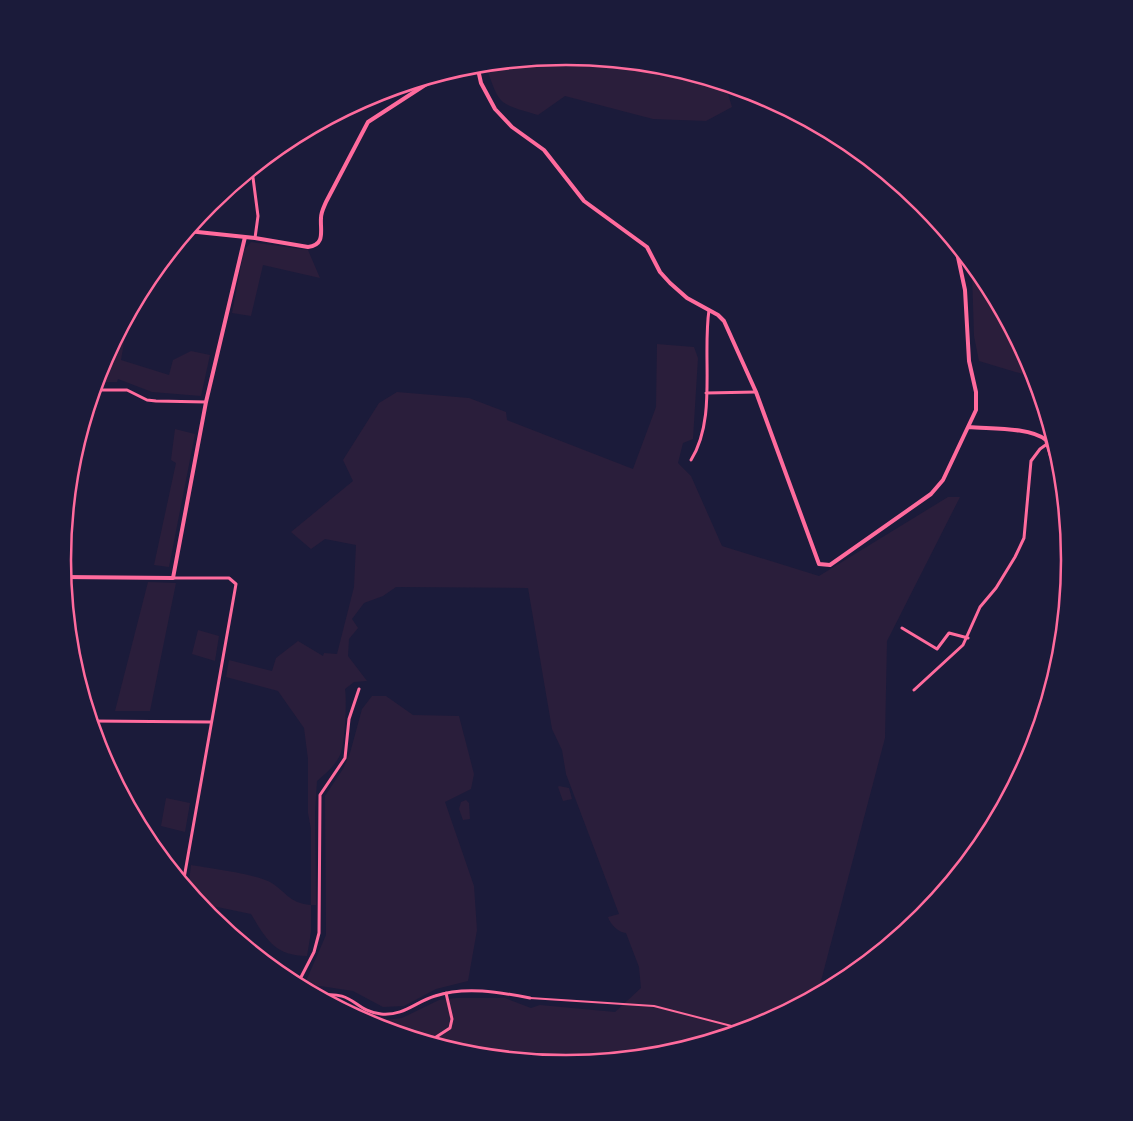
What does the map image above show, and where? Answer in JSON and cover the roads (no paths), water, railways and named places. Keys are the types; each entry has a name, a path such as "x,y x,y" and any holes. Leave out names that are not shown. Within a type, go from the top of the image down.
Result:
{"street":[{"path":"479,73 481,82 495,109 512,127 544,150 584,201 647,247 660,272 670,283 688,298 718,315 728,328 756,392 819,564 826,566 902,516 931,494 943,480 957,447 969,427 976,410 976,392 969,361 965,290 958,256"},
{"path":"196,232 313,246 321,238 322,212 326,202 364,128 373,117 421,87"},
{"path":"253,177 258,216 255,238"},
{"path":"174,578 206,402 245,237"},
{"path":"691,460 702,438 706,393 706,332 709,310"},
{"path":"101,390 127,390 147,400 206,402"},
{"path":"706,393 756,392"},
{"path":"969,427 1030,433 1047,441"},
{"path":"914,690 968,638 980,607 996,588 1024,538 1031,461 1047,443"},
{"path":"72,577 229,578 234,581 236,588 184,876"},
{"path":"902,628 934,648 940,647 949,633 968,638"},
{"path":"301,978 314,952 319,933 320,795 345,758 349,719 359,689"},
{"path":"97,721 211,722"},
{"path":"328,995 340,994 370,1011 389,1014 405,1012 428,998 469,990 530,998"},
{"path":"435,1038 450,1028 452,1019 446,993"}],"lane":[{"path":"530,998 654,1006 735,1027"}]}
